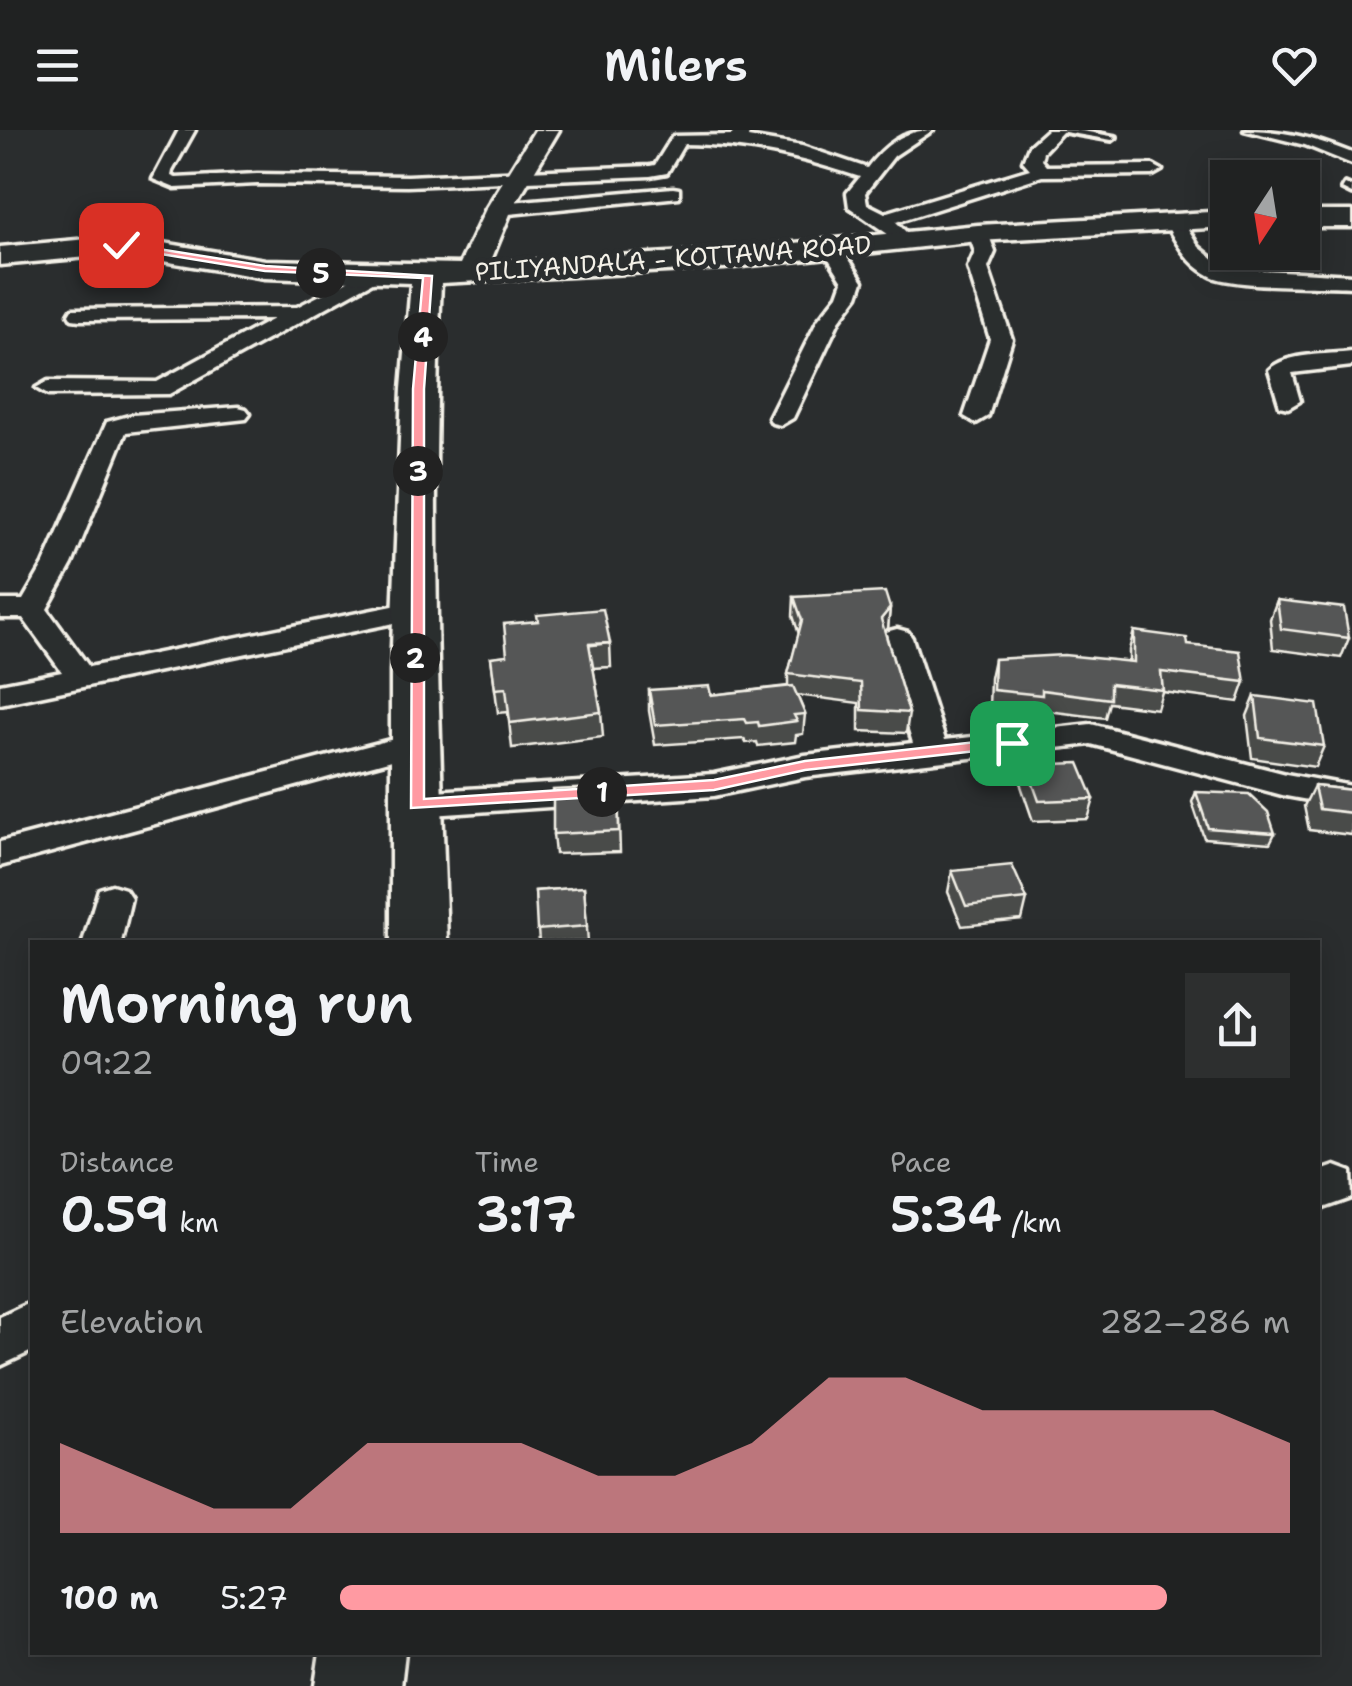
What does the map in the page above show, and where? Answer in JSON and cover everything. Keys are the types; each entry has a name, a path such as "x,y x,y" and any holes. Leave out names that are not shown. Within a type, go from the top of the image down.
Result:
{"main road":[{"path":"470,274 499,209 547,130"},
{"path":"1320,219 1352,218"},
{"name":"PILIYANDALA - KOTTAWA ROAD","path":"0,256 121,245 265,269 427,276 724,259 832,248 894,230 978,233 1210,220"},
{"path":"420,940 414,672 418,610 418,389 427,276"},
{"path":"358,1686 363,1655"}],"street":[{"path":"187,130 162,171 162,179 175,183 257,179 360,182 650,171 661,169 680,139 741,135 872,175"},
{"path":"534,130 547,130"},
{"path":"924,130 888,152 856,193 858,206 894,230 1041,172 1153,170"},
{"path":"1041,172 1032,161 1034,150 1057,130"},
{"path":"1252,130 1309,141 1352,159"},
{"path":"499,209 673,193"},
{"path":"1173,220 1190,252 1202,265 1220,274 1352,281"},
{"path":"976,416 1001,339 978,268 985,252 978,233"},
{"path":"781,418 828,320 848,296 852,281 832,248"},
{"path":"48,388 162,389 373,274"},
{"path":"80,314 303,313"},
{"path":"1288,401 1280,370 1284,367 1352,359"},
{"path":"32,609 58,564 116,428 132,422 238,414"},
{"path":"0,609 32,609"},
{"path":"32,609 82,678"},
{"path":"0,694 418,610"},
{"path":"897,638 932,751"},
{"path":"416,804 714,785 805,766 1091,734 1286,785 1352,797"},
{"path":"0,854 417,743"},
{"path":"102,940 112,898"},
{"path":"0,1344 30,1326"}],"lane":[{"path":"1057,130 1112,137"}],"building":[{"path":"885,592 890,608 881,619 909,713 862,710 861,683 788,674 802,620 794,597"},
{"path":"1277,600 1344,608 1349,638 1281,629"},
{"path":"603,609 610,643 589,644 601,712 510,723 506,688 495,689 491,657 507,655 504,624 538,621 537,615"},
{"path":"1134,631 1187,638 1188,645 1240,651 1245,682 1161,672 1163,690 1110,684 1110,699 1042,690 1042,695 993,690 994,659 1064,655 1134,662"},
{"path":"709,686 711,695 793,686 805,714 794,715 797,721 759,726 758,722 747,723 745,719 655,725 649,690"},
{"path":"1255,696 1317,704 1324,746 1260,738"},
{"path":"1079,763 1094,799 1039,801 1026,765"},
{"path":"1314,786 1352,790 1352,813 1319,809"},
{"path":"618,787 619,831 553,834 553,790"},
{"path":"1196,792 1249,794 1268,812 1275,833 1208,828"},
{"path":"1012,865 1027,899 966,906 952,871"},
{"path":"584,887 587,926 537,930 535,891"}],"route":[{"path":"121,245 265,269 427,276 418,389 416,804 714,785 805,766 1012,743"}]}
